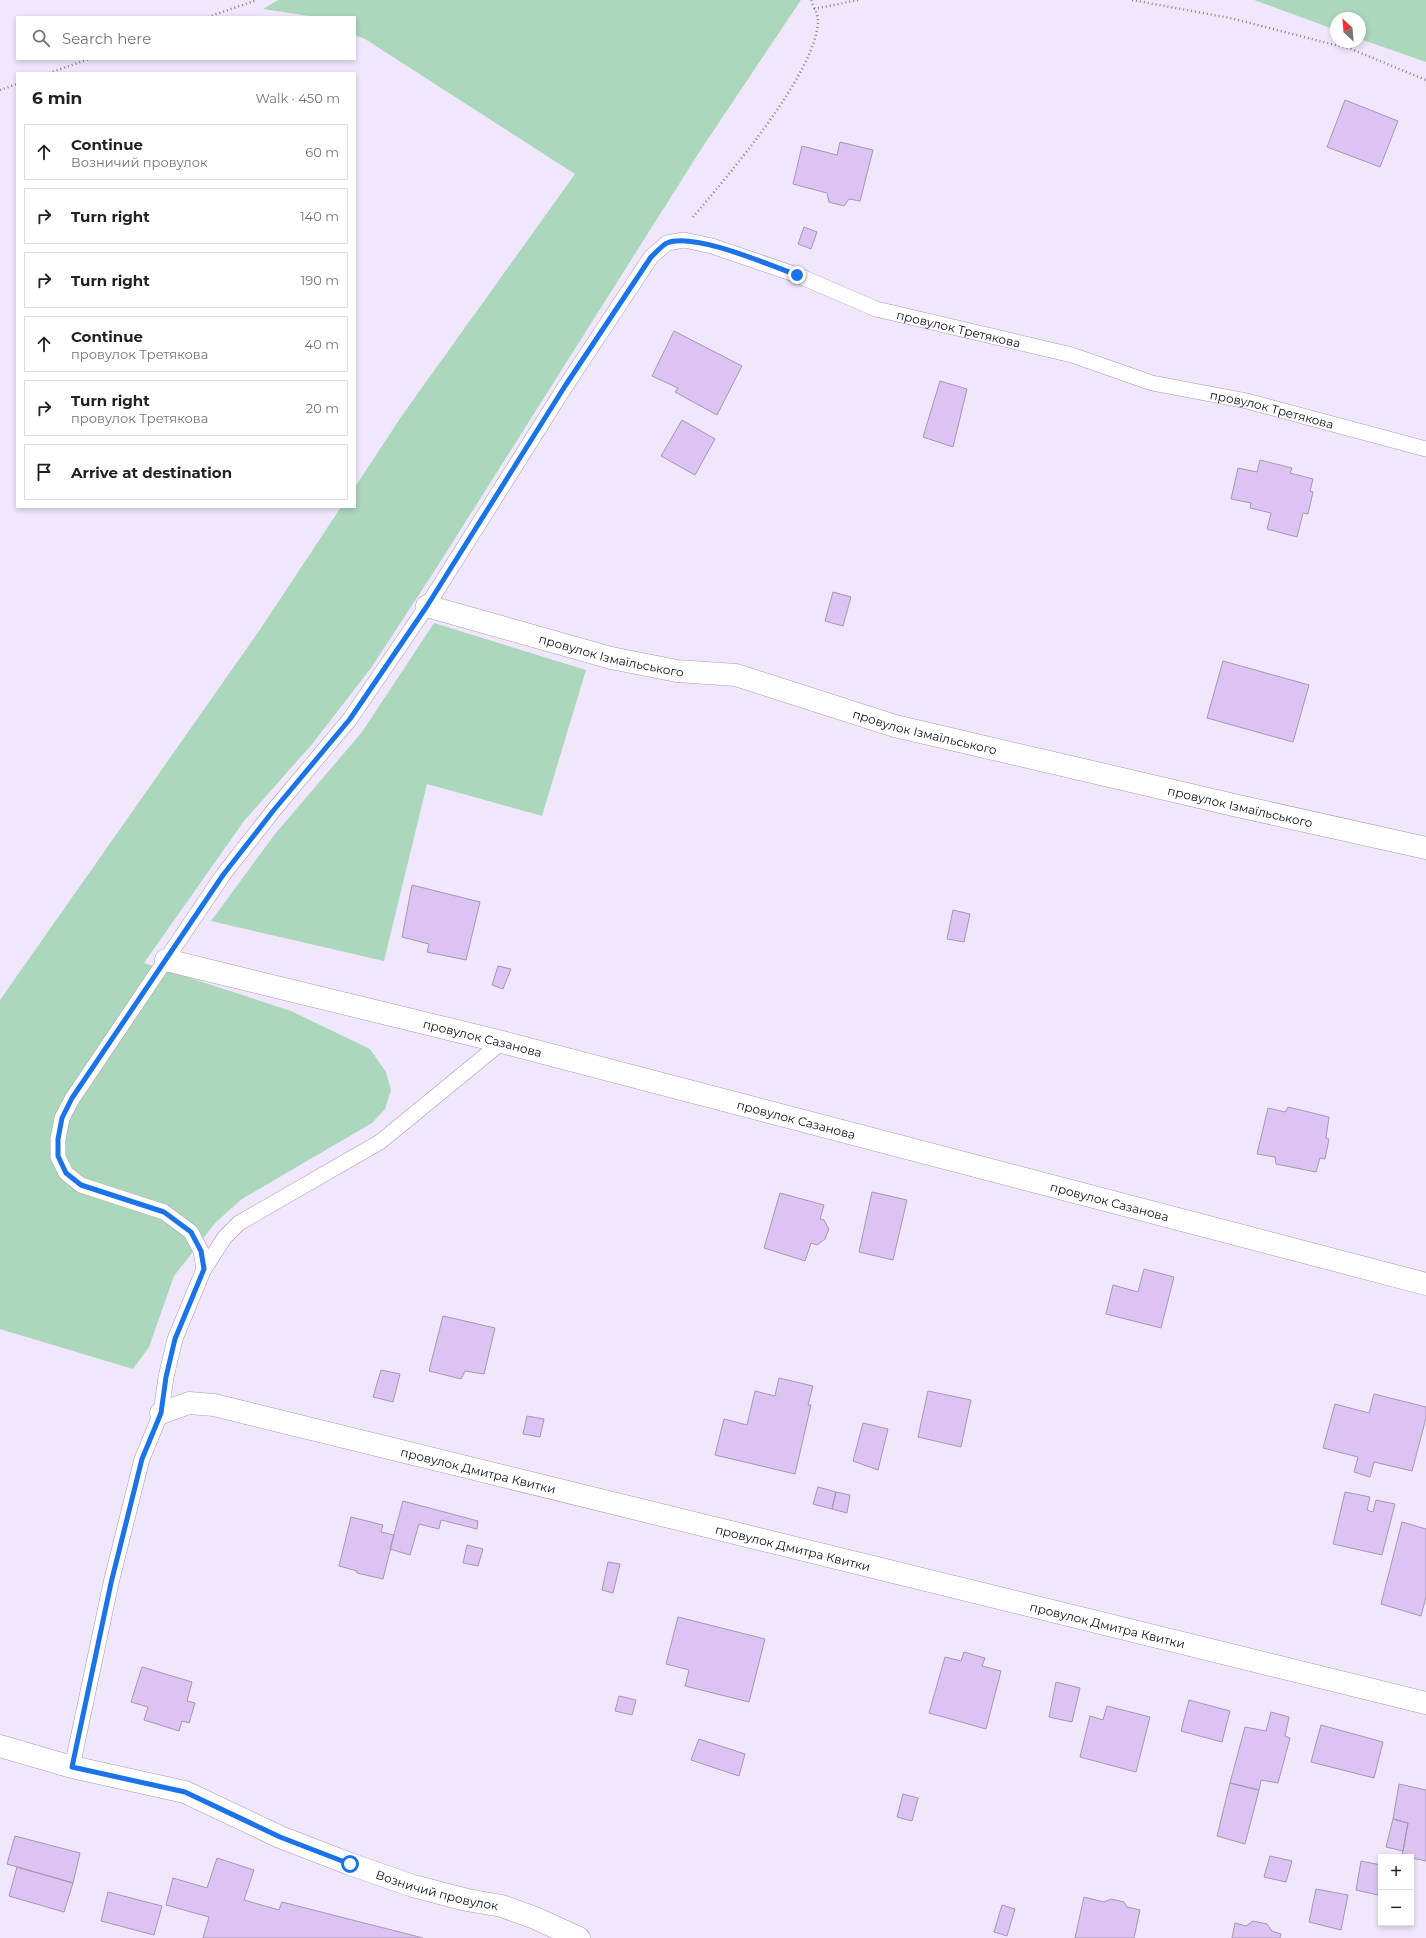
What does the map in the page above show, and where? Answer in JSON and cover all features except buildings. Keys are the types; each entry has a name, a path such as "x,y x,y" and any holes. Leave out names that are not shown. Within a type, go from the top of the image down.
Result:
{"street":[{"name":"провулок Ізмаїльського","path":"427,606 611,658 677,671 736,675 895,726 1426,848"},
{"name":"провулок Сазанова","path":"166,960 502,1042 1426,1284"},
{"name":"провулок Дмитра Квитки","path":"161,1413 189,1402 214,1406 1426,1703"},
{"name":"Возничий провулок","path":"0,1746 72,1767 185,1792 280,1837 350,1864 412,1886 467,1900 502,1906 535,1918 579,1938"}],"lane":[{"name":"провулок Третякова","path":"672,242 684,240 712,246 797,275 876,308 1072,355 1152,383 1247,401 1426,449"},
{"path":"204,1269 201,1251 191,1232 164,1212 81,1185 66,1173 58,1156 58,1139 62,1118 65,1111 223,875 273,811 350,719 427,606 565,386 651,257 667,243 672,242"},
{"path":"72,1767 111,1583 142,1459 161,1413 166,1377 175,1339 204,1269 225,1237 239,1223 380,1142 502,1042"}],"path":[{"path":"211,16 257,0"},
{"path":"672,242 728,174 776,111 805,65 816,37 818,18 811,0"},
{"path":"814,9 858,0"},
{"path":"1132,0 1230,18 1351,49 1426,80"},
{"path":"52,72 86,60"},
{"path":"0,90 16,84"}],"green space":[{"path":"278,0 801,0 700,151 437,567 371,668 313,743 244,821 144,963 291,1011 370,1049 386,1072 391,1090 385,1109 372,1123 242,1199 216,1222 174,1276 149,1347 133,1369 0,1329 0,1000 259,631 340,508 356,508 356,485 403,414 575,174 365,39 356,35 356,16 309,16 263,9"},
{"path":"1254,0 1426,0 1426,62 1366,41 1366,12 1330,12 1330,28"},
{"path":"434,623 586,670 542,816 427,784 384,961 211,921 275,834 362,732"}],"route":[{"path":"350,1864 280,1837 185,1792 72,1767 111,1583 142,1459 161,1413 166,1377 175,1339 204,1269 201,1251 191,1232 164,1212 103,1194 81,1185 66,1173 58,1156 58,1139 62,1118 72,1098 223,875 273,811 350,719 427,606 565,386 651,257 667,243 684,240 712,246 797,275"}]}
